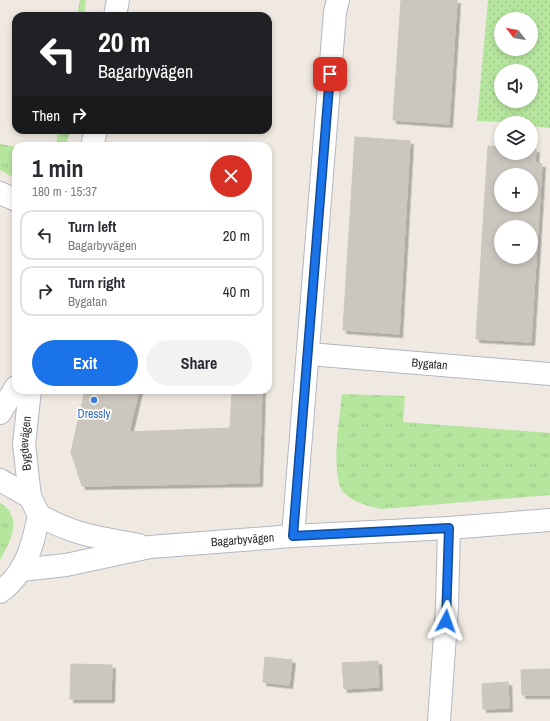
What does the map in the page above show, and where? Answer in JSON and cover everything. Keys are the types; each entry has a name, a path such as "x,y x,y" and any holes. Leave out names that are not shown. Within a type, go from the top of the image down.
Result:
{"street":[{"path":"116,12 118,0"},
{"path":"293,536 335,20 338,0"},
{"path":"0,193 12,198"},
{"name":"Bygatan","path":"309,354 550,374"},
{"path":"0,413 12,394"},
{"name":"Bygdevägen","path":"0,592 8,586 21,570 30,554 34,506 24,444 30,394"},
{"name":"Bagarbyvägen","path":"0,480 58,526 79,534 150,547"},
{"name":"Bagarbyvägen","path":"21,570 66,565 150,547 293,536 449,528 550,520"},
{"path":"439,721 448,607 449,528"}],"green space":[{"path":"80,0 86,0 84,12 78,12"},
{"path":"488,0 550,0 550,128 538,127 538,116 494,116 494,122 477,121"},
{"path":"58,134 69,134 67,142 56,142"},
{"path":"0,144 12,146 12,177 0,170"},
{"path":"342,394 405,396 403,422 550,433 550,495 382,509 356,501 343,492 339,484 337,473 336,459"},
{"path":"0,503 12,515 13,530 8,545 0,560"}],"building":[{"path":"401,0 457,0 449,124 393,120"},
{"path":"355,137 410,141 399,334 343,330"},
{"path":"488,146 494,146 494,160 535,160 535,163 542,164 538,229 538,220 494,220 494,264 536,264 531,342 476,339"},
{"path":"84,394 138,394 129,432 230,428 232,394 262,394 259,483 82,486 71,452"},
{"path":"265,657 292,660 289,685 263,682"},
{"path":"378,661 379,687 344,689 342,663"},
{"path":"71,664 112,665 111,699 70,699"},
{"path":"550,669 550,695 522,695 521,670"},
{"path":"508,682 509,708 483,709 482,684"}],"place":[{"name":"Dressly","path":"94,400"}],"route":[{"path":"330,74 302,445 293,536 449,528 450,544 448,607 446,621"}]}
